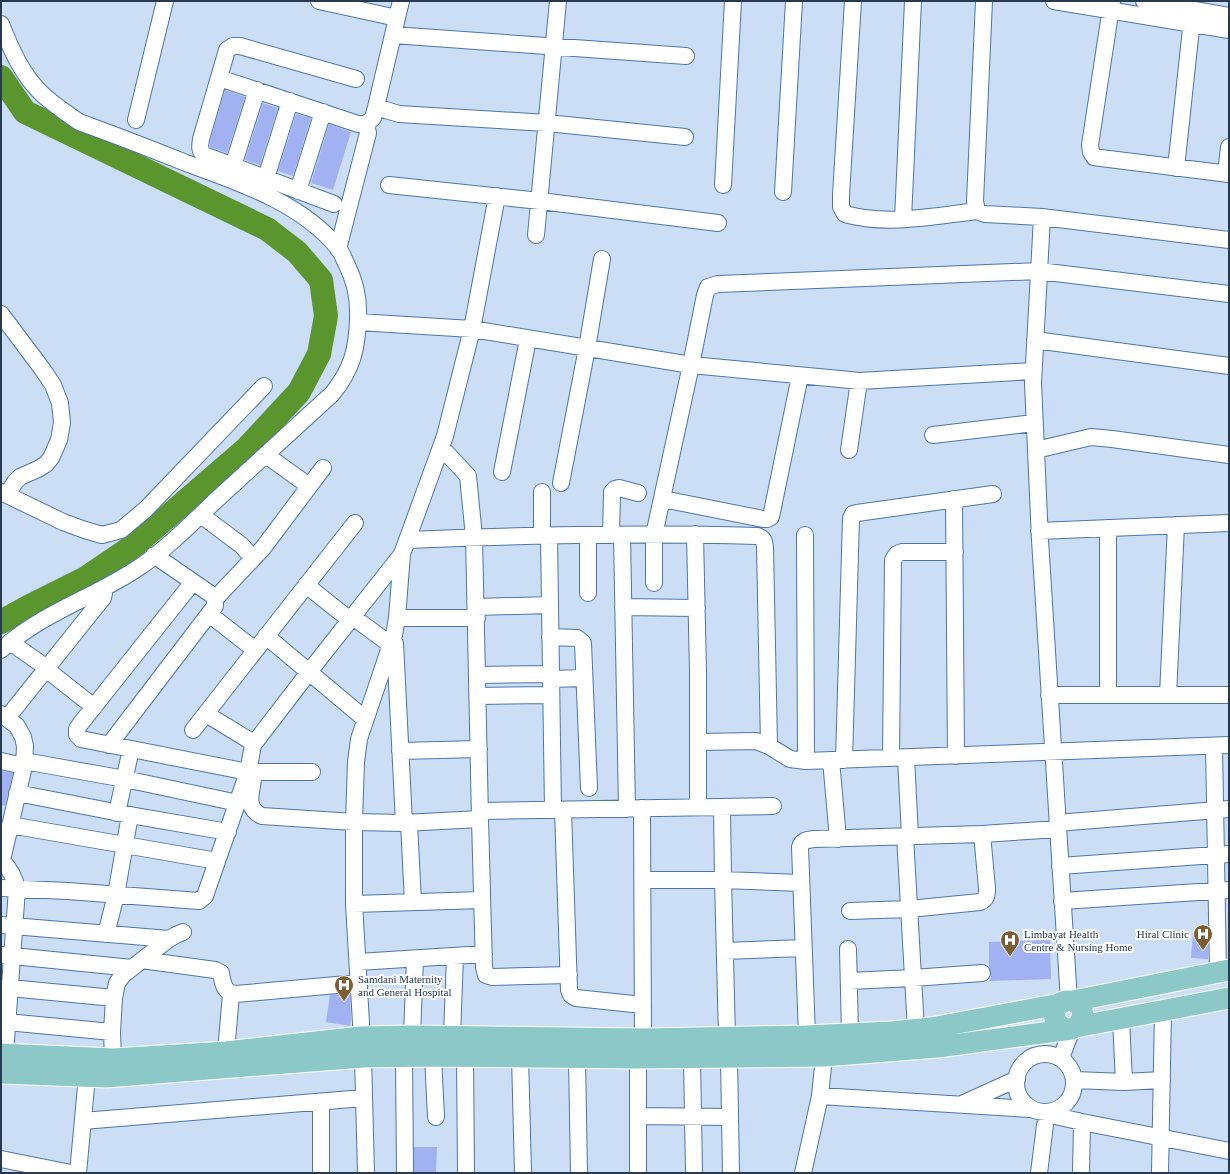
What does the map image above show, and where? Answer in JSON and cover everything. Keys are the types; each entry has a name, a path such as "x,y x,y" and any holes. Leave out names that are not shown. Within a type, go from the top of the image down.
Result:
{"main road":[{"path":"88,1068 113,1059 226,1052 362,1047 404,1056 692,1058 728,1047 807,1036 931,1028 1224,971"},
{"path":"2,1060 88,1068 106,1077 362,1047 412,1036 643,1038 824,1056 938,1047 1072,1029 1229,998"},
{"path":"1067,1002 1080,1007 1083,1016 1080,1024 1072,1029"}],"street":[{"path":"136,120 165,1"},
{"path":"320,1 397,18"},
{"path":"218,78 358,124 366,124 373,118 401,1"},
{"path":"536,235 558,1"},
{"path":"723,184 733,1"},
{"path":"783,192 794,1"},
{"path":"853,1 841,207 845,214 859,218 903,219 977,211 985,214 1042,217 1229,240"},
{"path":"903,219 913,1"},
{"path":"977,211 975,201 984,1"},
{"path":"1054,1 1111,6 1192,17 1229,16"},
{"path":"1144,1 1229,30"},
{"path":"1111,6 1090,146 1094,157 1227,174 1229,147"},
{"path":"1176,168 1192,17"},
{"path":"1,24 19,65 29,79 42,94 58,108 79,122 258,191 292,208 320,230 338,248 352,275 359,302 358,335 352,360 343,381 332,394 172,542 141,566 105,588 40,622 5,646 47,668 94,707"},
{"path":"393,35 686,56"},
{"path":"334,204 204,155 200,147 227,50 233,46 240,46 356,79"},
{"path":"233,166 257,90"},
{"path":"266,178 290,101"},
{"path":"376,107 399,114 547,123 685,137"},
{"path":"298,191 322,112"},
{"path":"338,248 368,133 366,124"},
{"path":"389,184 718,223"},
{"path":"366,1173 362,1047 354,904 354,822 356,762 359,739 392,640 397,618 405,547 442,448 472,329 497,196"},
{"path":"1042,217 1033,371 1034,423 1067,1002"},
{"path":"561,483 587,348 602,258"},
{"path":"654,583 654,535 692,365 705,295 708,288 718,284 1039,271 1229,294"},
{"path":"1,314 43,370 53,386 60,403 62,423 59,440 49,461 38,469 20,477 4,494 63,522 102,535 120,530 146,509 264,386"},
{"path":"358,322 472,329 692,365 800,376 859,380 1033,371"},
{"path":"502,472 528,339"},
{"path":"1035,340 1229,366"},
{"path":"662,499 763,519 771,517 800,376"},
{"path":"849,450 859,380"},
{"path":"933,435 1034,423"},
{"path":"1036,450 1091,437 1229,455"},
{"path":"442,448 468,476 474,537 484,967 486,975 492,977 569,975"},
{"path":"266,455 309,486"},
{"path":"109,745 212,606 263,548 323,468"},
{"path":"638,493 619,488 615,488 612,492 624,607 634,809 643,880 643,1038"},
{"path":"542,492 550,605 551,695 569,990 571,995 576,998 643,1005"},
{"path":"838,839 838,760 851,518 853,514 857,513 993,494"},
{"path":"954,499 956,756"},
{"path":"201,515 241,545 253,558"},
{"path":"1039,531 1229,523"},
{"path":"193,730 355,524"},
{"path":"1168,695 1176,525"},
{"path":"1108,528 1108,695"},
{"path":"695,534 698,807"},
{"path":"769,746 764,540 757,536 695,534 474,537 405,547 253,745 250,802 256,813 262,816 354,822 406,823 480,815 558,810 773,806"},
{"path":"588,535 588,593"},
{"path":"805,535 806,761"},
{"path":"916,1030 909,909 908,836 898,758 893,560 897,554 902,552 955,552"},
{"path":"154,555 212,595 212,606 255,650"},
{"path":"193,582 81,723 77,729 77,735 81,739 109,745 251,772 312,772"},
{"path":"306,585 351,618 392,640"},
{"path":"2,1060 5,1026 9,889 15,880 1,859 3,856 24,763 25,746 23,737 17,726 4,716 47,668 103,598 105,588"},
{"path":"397,618 550,605"},
{"path":"624,607 697,608"},
{"path":"266,636 365,720"},
{"path":"550,637 577,638 583,643 589,788"},
{"path":"392,640 413,902"},
{"path":"477,675 584,678"},
{"path":"478,696 551,695"},
{"path":"1049,695 1229,695"},
{"path":"206,714 252,742 253,745"},
{"path":"698,742 756,741 769,746 790,759 806,761 1222,745 1224,971"},
{"path":"106,934 116,895 125,845 124,779 131,749"},
{"path":"400,751 479,749"},
{"path":"1,761 24,763 124,779 238,803"},
{"path":"9,889 199,901 205,896 238,803 251,772"},
{"path":"17,793 124,814 228,832"},
{"path":"722,807 731,1173"},
{"path":"807,1036 800,847 805,840 982,834 1222,810"},
{"path":"10,825 217,861"},
{"path":"850,911 909,909 980,902 984,900 987,895 987,888 982,834"},
{"path":"1060,866 1223,854"},
{"path":"643,880 723,880 801,883"},
{"path":"1062,901 1223,890"},
{"path":"354,904 482,900"},
{"path":"7,925 106,934 176,936 137,964 117,982 114,998 112,1032 113,1059"},
{"path":"725,951 803,948"},
{"path":"848,949 850,1034"},
{"path":"358,962 484,954"},
{"path":"6,956 215,970 221,973 226,990 231,994 359,983"},
{"path":"452,1036 455,956"},
{"path":"412,1036 415,959"},
{"path":"848,981 982,973"},
{"path":"5,988 114,998"},
{"path":"226,1052 231,994"},
{"path":"1160,1173 1163,1011"},
{"path":"1121,1019 1124,1082"},
{"path":"5,1026 112,1032"},
{"path":"1061,1058 1072,1029"},
{"path":"1039,1116 1055,1111 1066,1104 1073,1093 1075,1080 1070,1068 1061,1058 1049,1054 1036,1055 1024,1062 1017,1074 1016,1087 1020,1099 1039,1116 1039,1173"},
{"path":"404,1056 405,1173"},
{"path":"433,1056 436,1118"},
{"path":"465,1056 466,1173"},
{"path":"520,1056 523,1173"},
{"path":"803,1173 820,1096 824,1056"},
{"path":"577,1058 579,1173"},
{"path":"638,1058 638,1173"},
{"path":"692,1058 694,1173"},
{"path":"78,1173 88,1068"},
{"path":"960,1105 1017,1078"},
{"path":"1075,1080 1124,1082 1162,1080"},
{"path":"820,1096 960,1105 1082,1122 1229,1151"},
{"path":"83,1121 364,1098"},
{"path":"321,1102 321,1173"},
{"path":"638,1116 730,1117"},
{"path":"1081,1173 1082,1122"},
{"path":"1,1159 71,1173"}],"building":[{"path":"225,90 245,97 227,153 210,147 210,141"},
{"path":"263,103 278,108 260,165 245,160"},
{"path":"296,114 311,118 293,176 278,171"},
{"path":"329,124 351,132 333,190 311,183"},
{"path":"1,771 13,773 5,806 1,805"},
{"path":"1193,933 1208,934 1208,959 1191,958"},
{"path":"1050,940 1051,979 990,981 991,973 989,967 989,942"},
{"path":"350,993 350,1026 326,1022 330,995"},
{"path":"414,1147 437,1147 436,1173 414,1173"}],"waterway":[{"path":"1,77 25,112 267,229 297,252 321,280 326,316 319,354 299,392 247,448 136,544 86,578 1,622"}],"place":[{"name":"Hiral Clinic","path":"1203,951"},
{"name":"Limbayat Health Centre & Nursing Home","path":"1010,957"},
{"name":"Samdani Maternity and General Hospital","path":"344,1002"}]}
